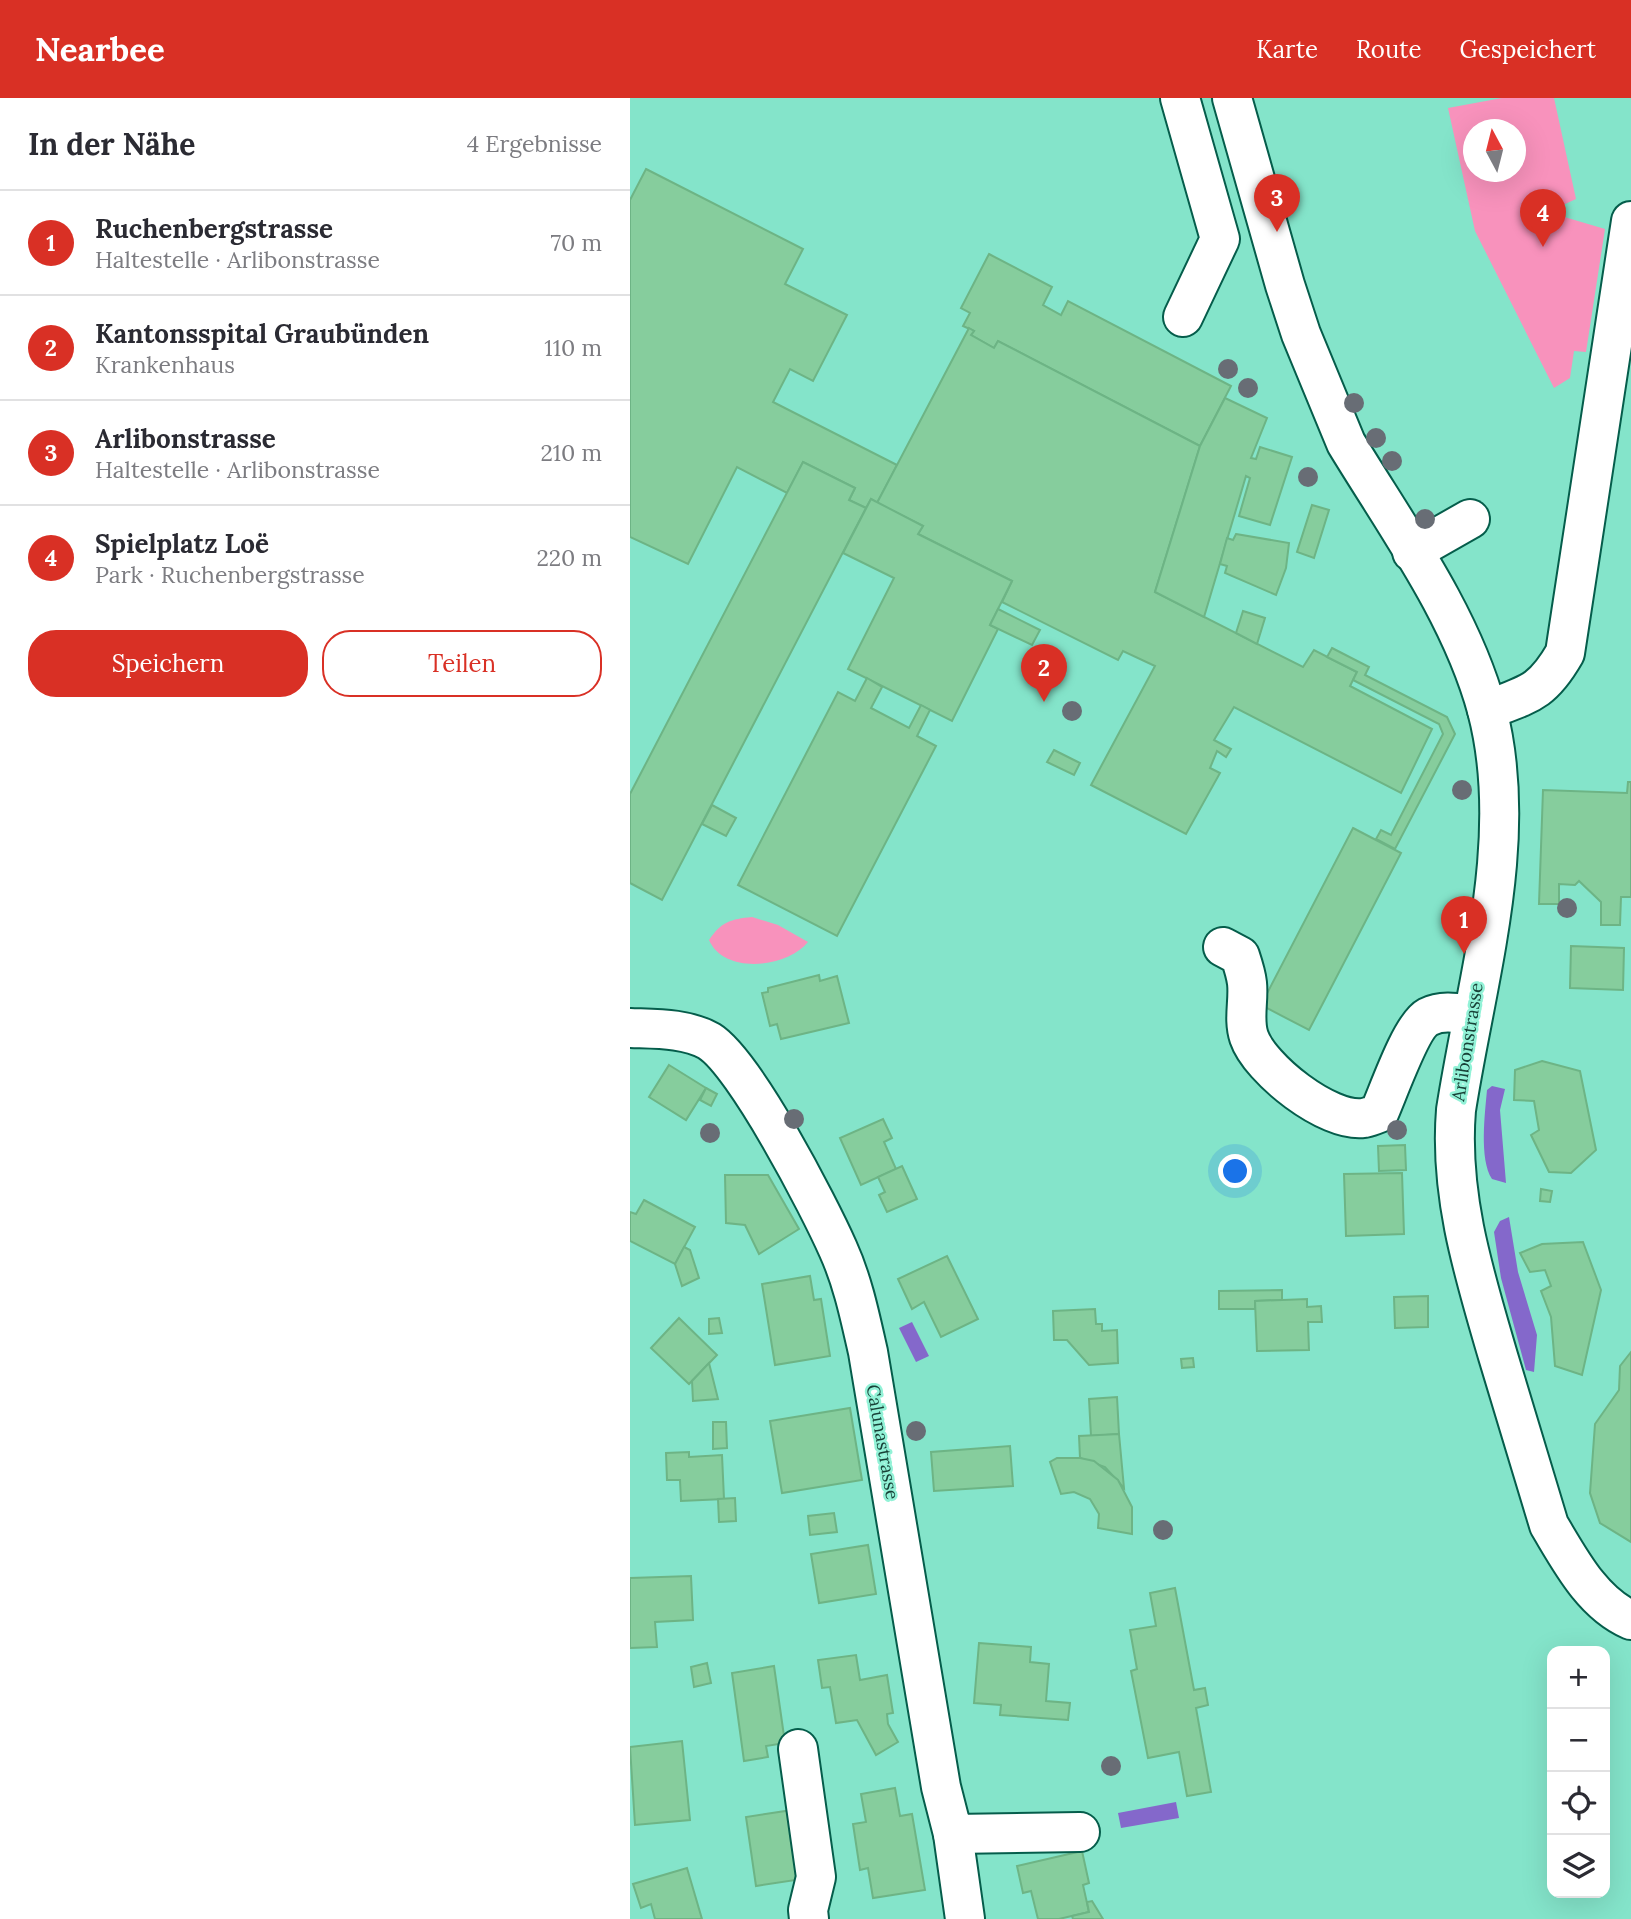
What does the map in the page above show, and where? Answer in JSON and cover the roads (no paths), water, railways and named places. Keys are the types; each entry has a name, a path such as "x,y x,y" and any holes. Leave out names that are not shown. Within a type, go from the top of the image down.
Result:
{"street":[{"path":"1180,98 1220,239 1184,317"},
{"name":"Arlibonstrasse","path":"1232,98 1301,334 1346,443 1396,541 1458,633 1487,710 1498,775 1497,859 1453,1144 1461,1218 1471,1266 1549,1525 1566,1554 1606,1605 1631,1620"},
{"path":"1487,710 1532,694 1550,680 1565,653 1622,337 1631,221"},
{"path":"1396,541 1470,519"},
{"path":"1223,947 1240,956 1247,983 1246,1020 1255,1049 1264,1063 1303,1096 1342,1115 1363,1118 1379,1113 1414,1035 1426,1017 1444,1012 1471,1015"},
{"name":"Calunastrasse","path":"630,1028 696,1035 727,1055 754,1094 839,1250 854,1291 868,1352 942,1787 953,1834 965,1919"},
{"path":"798,1749 816,1877 808,1910 809,1919"},
{"path":"953,1834 1080,1832"}],"place":[{"name":"Arlibonstrasse","path":"1277,232"},
{"name":"Spielplatz Loë","path":"1543,247"},
{"name":"Kantonsspital Graubünden","path":"1044,702"},
{"name":"Ruchenbergstrasse","path":"1464,954"}]}
